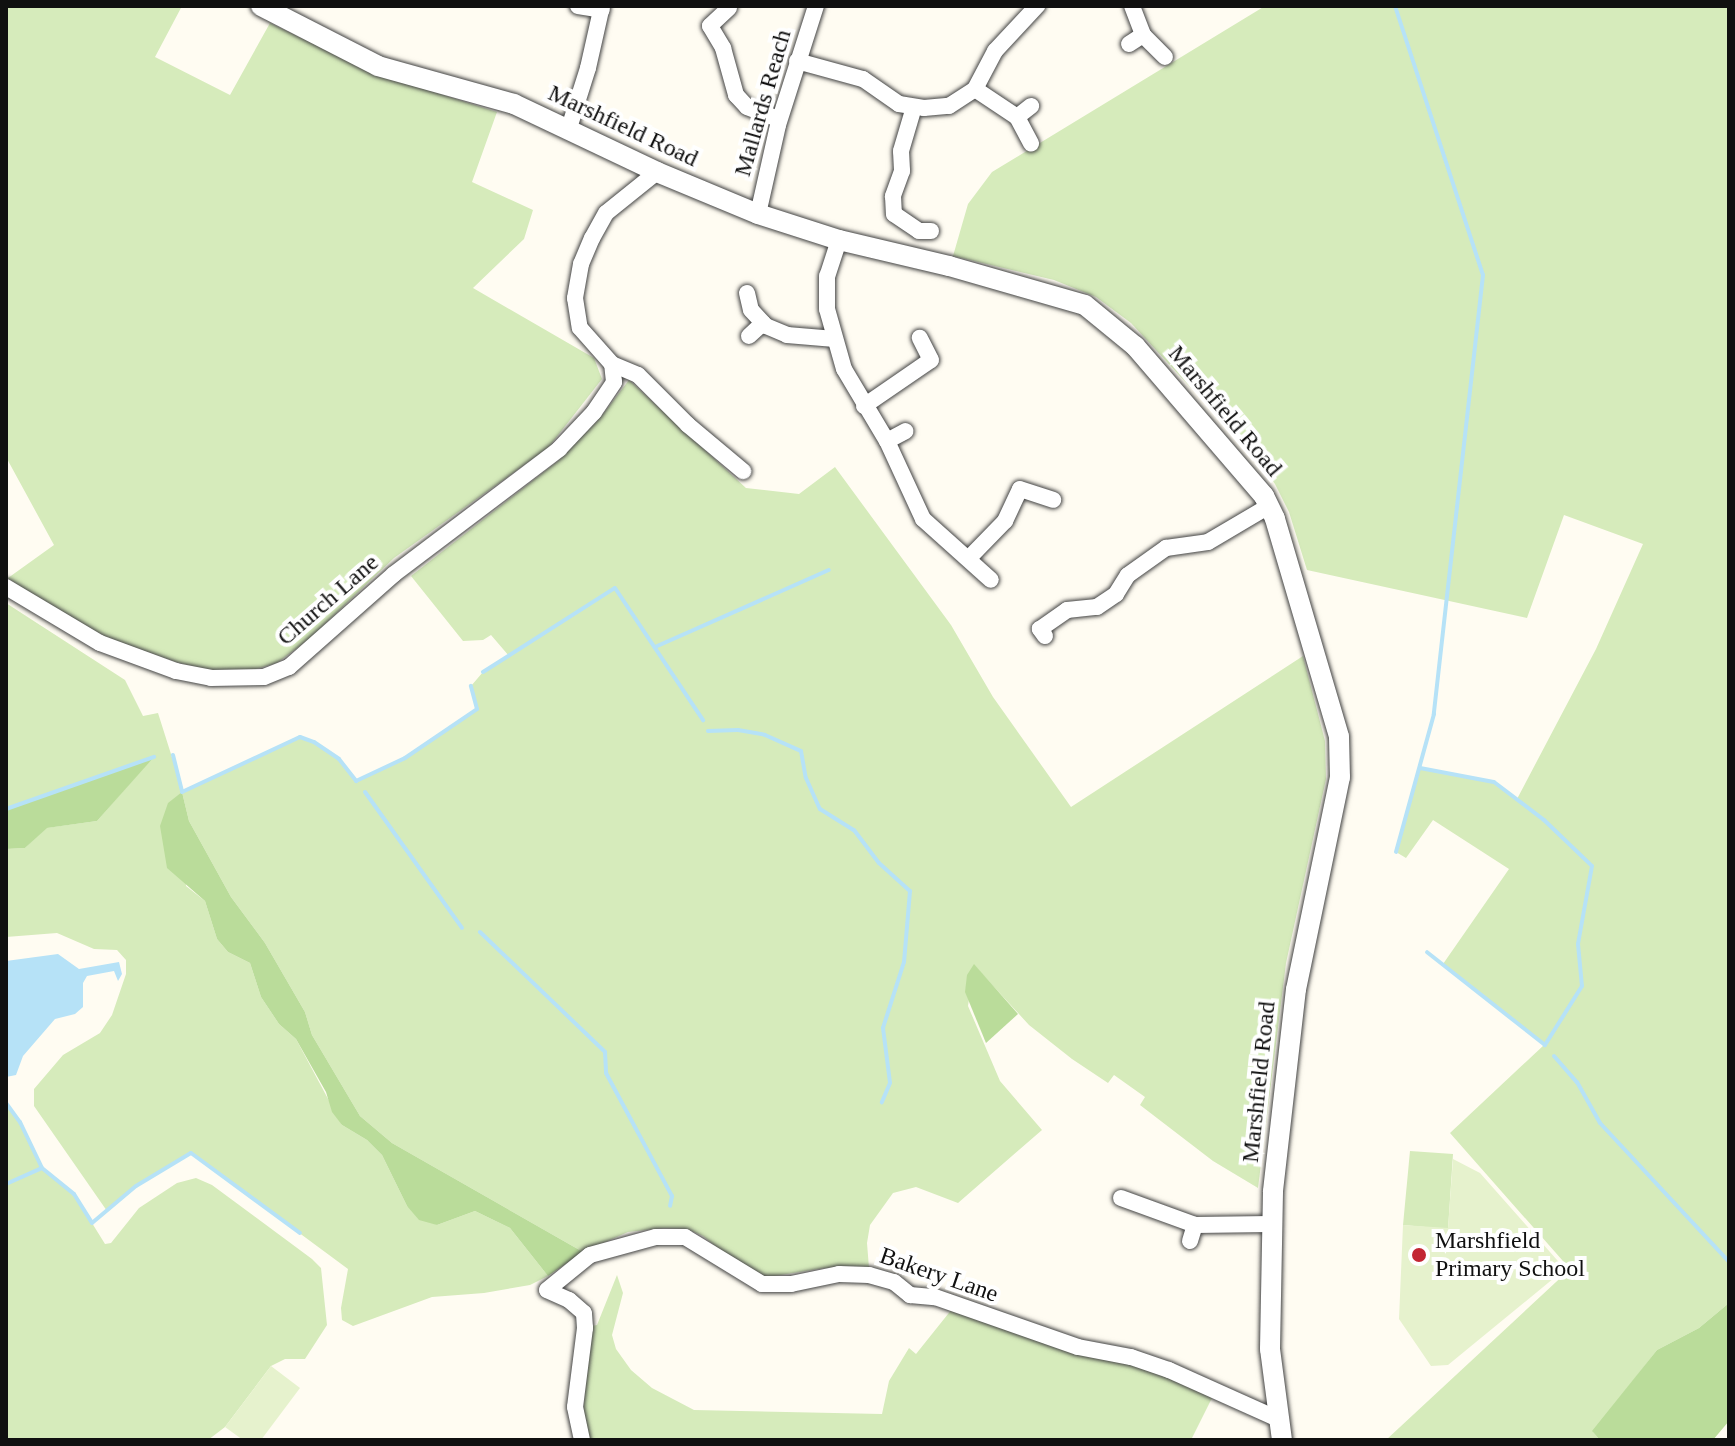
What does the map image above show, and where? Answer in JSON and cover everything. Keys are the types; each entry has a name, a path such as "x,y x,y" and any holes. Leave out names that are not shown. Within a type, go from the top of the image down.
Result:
{"street":[{"name":"Marshfield Road","path":"261,6 378,66 514,104 657,172 758,214 839,240 1061,296 1093,310 1135,346 1254,483 1269,506 1339,737 1340,752 1340,777 1296,989 1270,1224 1270,1349 1281,1430"},
{"name":"Mallards Reach","path":"758,214 779,119 816,6"},
{"path":"1132,6 1136,40 1165,57"},
{"path":"569,128 602,8 571,9"},
{"path":"729,8 710,26 723,48 736,95 747,107 779,119"},
{"path":"797,61 863,79 899,104 949,106 975,89 995,51 1029,9"},
{"path":"975,89 1024,111 1031,143"},
{"path":"914,107 901,151 902,171 893,196 894,214 919,231 931,231"},
{"path":"657,172 606,213 581,264 575,298 580,328 612,364 638,375 688,425 743,471"},
{"path":"839,240 827,276 827,309 844,369 887,441 923,519 991,580"},
{"path":"747,293 751,310 763,323 787,335 835,339"},
{"path":"749,336 763,323"},
{"path":"864,406 931,360 920,338"},
{"name":"Church Lane","path":"6,587 100,643 176,671 211,678 264,677 289,667 394,574 559,449 594,412 614,382 612,364"},
{"path":"887,441 906,431"},
{"path":"969,558 1005,521 1020,489 1053,500"},
{"path":"1045,636 1040,629 1067,610 1097,607 1116,594 1128,575 1166,548 1208,542 1269,506"},
{"path":"1121,1198 1192,1233 1270,1224"},
{"name":"Bakery Lane","path":"582,1440 575,1407 585,1328 584,1313 569,1300 547,1290 590,1255 656,1237 685,1237 762,1284 791,1284 839,1274 869,1275 894,1282 910,1295 935,1297 1078,1347 1131,1357 1169,1370 1281,1430"}],"green space":[{"path":"6,6 182,6 155,57 230,95 270,23 374,73 497,112 472,182 533,210 524,239 473,288 594,358 602,379 548,448 394,558 309,639 277,663 241,673 212,671 176,662 107,638 48,607 8,578 54,545 6,457"},
{"path":"1265,6 1729,6 1729,1303 1699,1328 1657,1350 1593,1432 1600,1440 1386,1440 1570,1269 1450,1133 1544,1045 1443,964 1509,869 1433,820 1406,858 1396,852 1420,768 1494,782 1517,799 1596,649 1643,544 1564,515 1527,618 1307,570 1289,512 1275,484 1221,410 1190,387 1131,323 1096,297 1054,280 953,256 968,204 992,172"},
{"path":"629,380 746,488 799,494 835,467 951,625 993,697 1071,807 1303,656 1325,741 1326,779 1286,963 1258,1188 1213,1161 1140,1105 1145,1097 1114,1075 1108,1083 1072,1059 1029,1025 974,965 968,1006 1000,1081 1042,1130 958,1203 916,1187 893,1193 870,1225 867,1243 869,1268 825,1268 768,1277 746,1271 703,1236 687,1229 628,1232 583,1252 392,1143 360,1116 312,1035 305,1012 265,943 231,897 189,821 182,792 186,886 205,901 217,939 228,952 250,963 261,997 279,1024 296,1039 342,1125 367,1140 382,1155 407,1206 437,1225 475,1211 510,1228 548,1276 530,1285 432,1297 353,1326 342,1320 348,1269 191,1153 136,1186 107,1211 34,1106 34,1089 63,1055 100,1033 112,1015 126,974 126,960 117,950 94,949 57,933 6,937 6,849 25,848 46,828 97,821 152,758 6,809 6,603 125,680 143,716 158,713 183,792 300,737 314,742 339,759 356,781 405,758 477,709 471,686 483,672 509,656 491,635 483,640 463,641 411,576 558,461 600,418"},
{"path":"154,757 97,821 47,828 25,848 6,849 6,809"},
{"path":"182,792 189,821 231,897 265,943 305,1012 312,1035 360,1116 392,1143 583,1252 548,1276 510,1228 475,1211 437,1225 419,1220 407,1206 382,1155 367,1140 342,1125 332,1112 326,1092 296,1039 279,1024 261,997 250,963 228,952 217,939 205,901 167,868 160,826 168,803"},
{"path":"974,964 1018,1014 986,1043 965,992 967,975"},
{"path":"6,1103 20,1122 42,1168 74,1194 105,1244 111,1243 139,1208 177,1183 196,1178 212,1185 312,1259 321,1268 327,1325 305,1359 285,1359 271,1366 225,1427 208,1440 6,1440"},
{"path":"1410,1151 1453,1154 1448,1229 1403,1225"},
{"path":"1453,1159 1480,1173 1565,1269 1448,1365 1431,1366 1399,1319 1403,1225 1448,1228"},
{"path":"617,1275 623,1293 612,1335 616,1349 631,1370 652,1388 694,1410 882,1414 889,1381 909,1348 916,1354 952,1309 1142,1364 1214,1394 1191,1440 589,1440 583,1415 591,1326 597,1325"},
{"path":"1729,1303 1729,1421 1713,1440 1600,1440 1592,1431 1657,1350 1699,1328"},
{"path":"271,1366 300,1388 261,1440 243,1440 225,1427"}],"water":[{"path":"58,954 79,969 119,962 122,974 118,981 114,971 87,976 83,983 83,1007 75,1014 55,1019 23,1056 16,1075 6,1077 6,961"}],"waterway":[{"path":"1395,6 1483,275 1434,714 1396,852"},
{"path":"655,647 829,570"},
{"path":"483,672 615,588 703,720"},
{"path":"173,755 182,792 300,737 314,742 339,759 356,781 405,758 477,709 471,686"},
{"path":"708,731 738,730 765,735 801,751 806,778 820,809 854,830 879,863 910,891 904,962 883,1028 890,1083 882,1102"},
{"path":"6,809 154,757"},
{"path":"1420,768 1494,782 1544,820 1592,866 1578,944 1582,986 1545,1045 1427,952"},
{"path":"365,792 462,928"},
{"path":"480,932 605,1052 606,1073 672,1196 670,1206"},
{"path":"1554,1056 1577,1082 1600,1123 1729,1262"},
{"path":"6,1103 20,1122 42,1168 74,1194 92,1223 136,1186 191,1153 300,1233"},
{"path":"6,1184 42,1168"}],"place":[{"name":"Marshfield Primary School","path":"1419,1255"}]}
